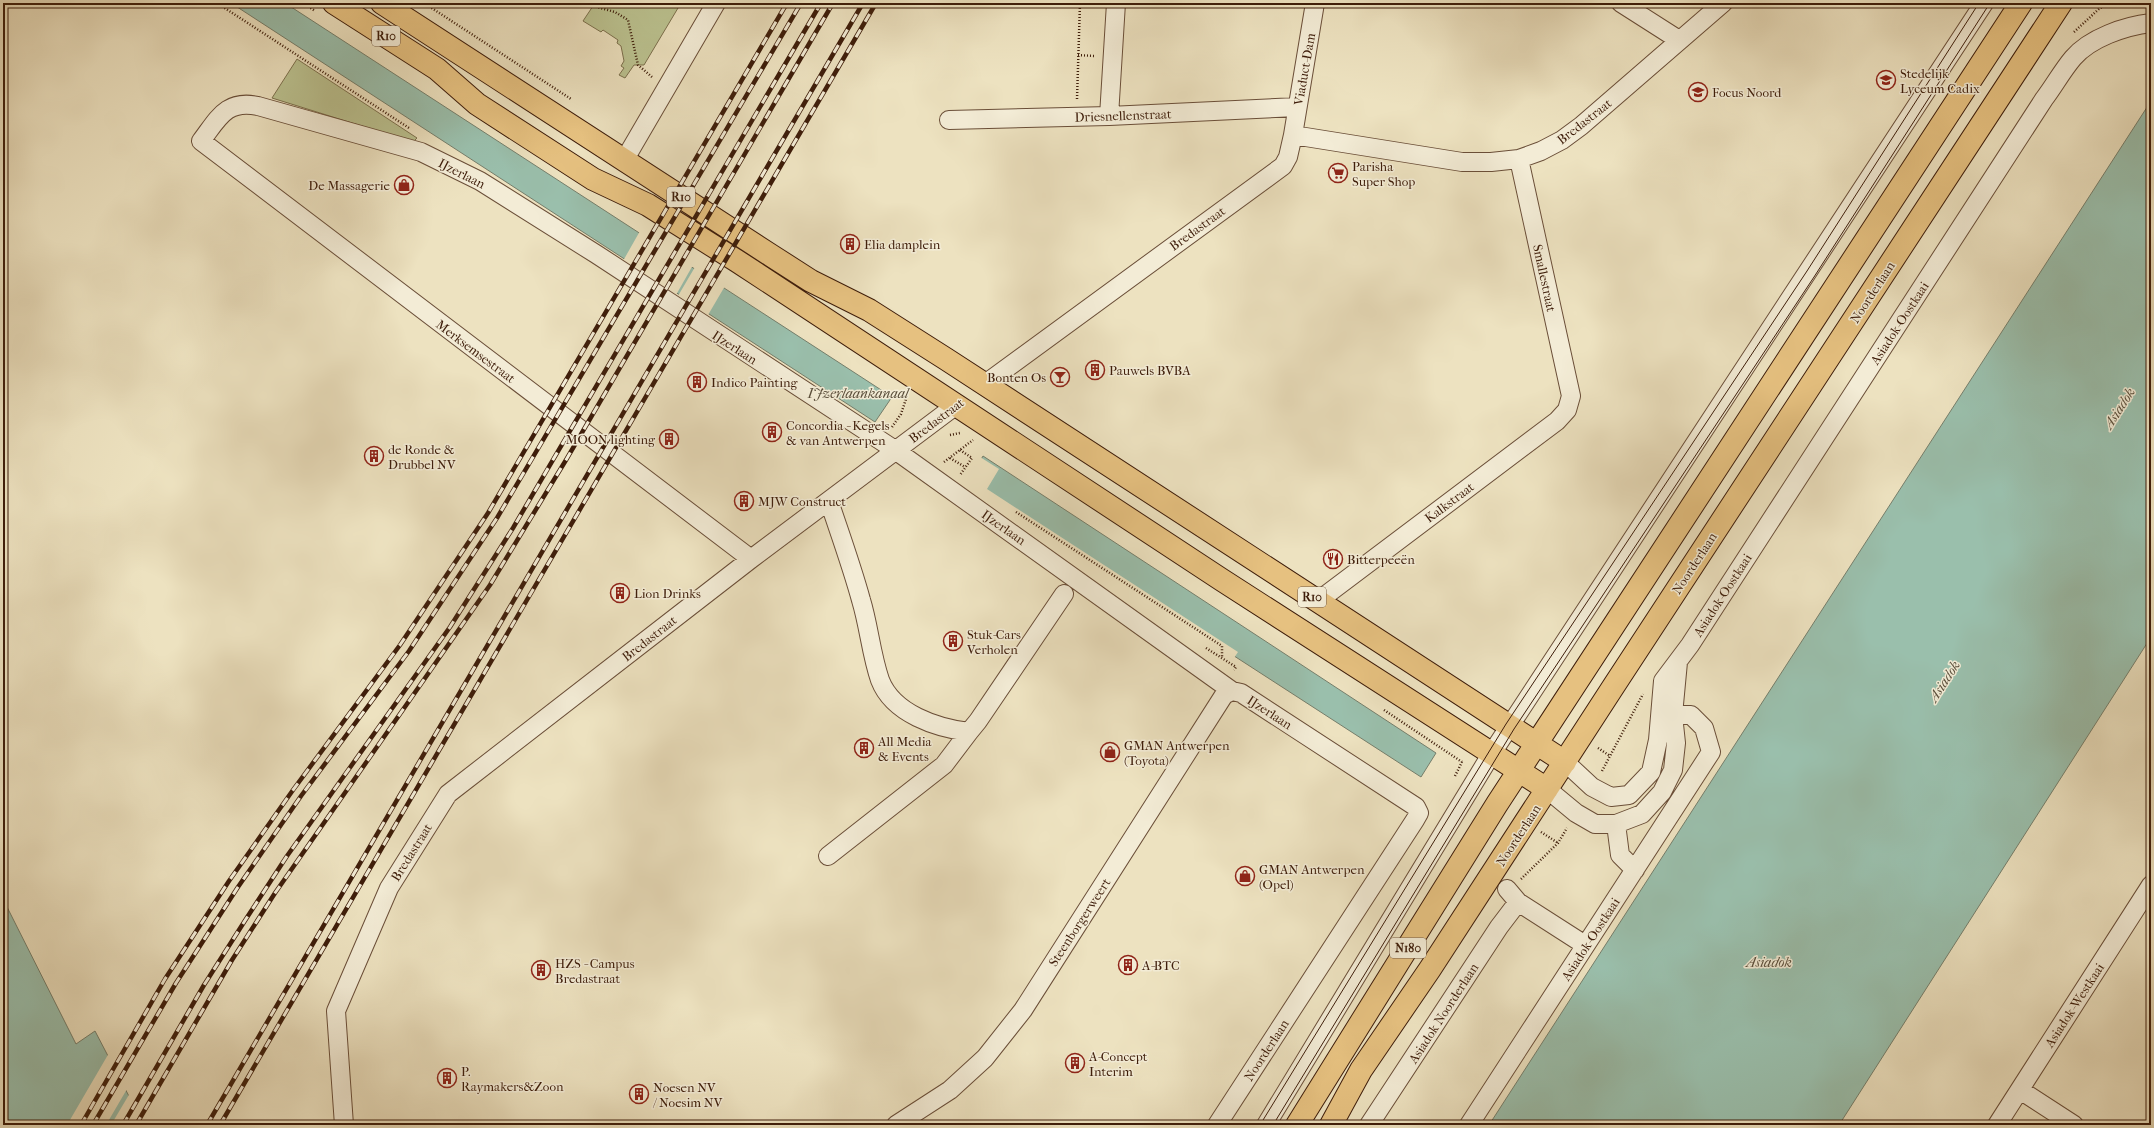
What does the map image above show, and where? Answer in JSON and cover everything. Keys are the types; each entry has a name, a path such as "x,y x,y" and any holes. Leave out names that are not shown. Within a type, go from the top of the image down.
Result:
{"main road":[{"name":"R10","path":"334,3 437,70 478,104 593,179 648,205 955,406 1547,789"},
{"name":"Noorderlaan","path":"1330,1125 1361,1070 1430,969 2061,3"},
{"name":"R10","path":"393,6 804,277 868,310 984,384 1327,595 1510,727 1565,762"},
{"path":"1519,771 2019,6"},
{"name":"Bredastraat","path":"955,406 984,384"},
{"name":"N180","path":"1297,1125 1519,771"}],"street":[{"path":"624,159 716,3"},
{"path":"1110,110 1116,3"},
{"name":"Viaduct-Dam","path":"1293,135 1315,3"},
{"path":"1621,3 1680,40"},
{"name":"Bredastraat","path":"984,384 1132,274 1283,166 1288,157 1293,135 1462,162 1492,162 1519,159 1562,140 1581,126 1723,3"},
{"path":"1266,1125 1492,754 1984,3"},
{"name":"Asiadok-Oostkaai","path":"1565,762 1592,787 1612,797 1629,795 1651,772 1658,740 1666,716 1678,662 2044,99 2074,57 2094,42 2117,31 2151,23"},
{"name":"IJzerlaan","path":"201,141 221,114 236,105 247,104 420,152 480,181 596,254 895,450 1232,691 1241,693 1416,807 1419,813"},
{"name":"Driesnellenstraat","path":"949,120 1110,110 1297,108"},
{"name":"Merksemsestraat","path":"201,141 751,559"},
{"name":"Smallestraat","path":"1519,159 1571,396"},
{"name":"Kalkstraat","path":"1327,595 1557,421 1567,410 1571,396"},
{"name":"Bredastraat","path":"344,1125 336,1012 389,888 448,794 751,559 955,406"},
{"path":"829,501 861,600 881,681 892,698 906,711 953,730 969,732"},
{"path":"828,856 944,765 978,721 1064,594"},
{"name":"Steenborgerweert","path":"896,1125 950,1090 986,1058 1023,1010 1224,695 1232,691"},
{"name":"Asiadok-Oostkaai","path":"1469,1125 1711,752 1704,728 1691,714 1666,716"},
{"name":"Asiadok-Oostkaai","path":"1547,789 1576,813 1595,824 1616,824 1642,814 1662,792 1673,770 1676,743 1666,716"},
{"name":"Noorderlaan","path":"1217,1125 1419,813"},
{"path":"1616,824 1620,855 1635,870"},
{"name":"Asiadok-Westkaai","path":"1998,1125 2151,886"},
{"name":"Asiadok Noorderlaan","path":"1369,1125 1499,928 1513,895 1585,945"},
{"path":"2020,1090 2074,1125"}],"path":[{"path":"217,3 415,132"},
{"path":"599,3 597,7 616,12 628,20 638,64 666,88"},
{"path":"664,3 671,8"},
{"path":"1080,3 1076,102 1110,110"},
{"path":"928,474 974,439"},
{"path":"959,477 972,458 960,450"},
{"path":"950,458 965,467"},
{"path":"1012,509 1222,646 1222,658"},
{"path":"1581,737 1610,756"},
{"path":"1528,873 1558,843"}],"shaded area":[{"path":"595,3 681,3 644,65 634,65 625,78 619,75 624,68 621,66 624,61 621,46 617,43 618,40 603,30 601,32 583,21"},
{"path":"297,59 417,138 413,142 272,98"}],"water":[{"name":"IJzerlaankanaal","path":"231,3 285,3 892,397 875,422"},
{"name":"Asiadok","path":"2151,101 2151,637 1839,1125 1489,1125"},
{"path":"983,456 1436,753 1421,777 967,483"},
{"path":"3,899 76,1044 95,1031 144,1125 3,1125"}],"pier":[{"path":"640,231 693,265 676,295 623,261"},
{"path":"695,267 725,286 708,315 678,296"},
{"path":"980,457 999,469 987,489 1238,652 1234,658 966,484 965,482"},
{"path":"109,1053 127,1089 106,1125 67,1125"},
{"path":"130,1093 146,1125 111,1125"}],"tram line":[{"path":"1260,1125 1506,724 1807,271 1979,3"},
{"path":"1273,1125 1514,729 1814,277 1990,3"}],"railway":[{"path":"81,1125 165,979 229,881 293,790 400,645 488,513 787,3"},
{"path":"93,1125 176,983 238,887 301,796 409,651 497,518 801,3"},
{"path":"123,1125 204,985 287,856 450,627 513,528 821,3"},
{"path":"136,1125 232,960 275,893 490,585 566,460 833,3"},
{"path":"207,1125 863,3"},
{"path":"220,1125 876,3"}],"place":[{"name":"Stedelijk Lyceum Cadix","path":"1886,80"},
{"name":"Focus Noord","path":"1698,92"},
{"name":"Parisha Super Shop","path":"1338,173"},
{"name":"De Massagerie","path":"404,185"},
{"name":"Elia damplein","path":"850,244"},
{"name":"Pauwels BVBA","path":"1095,370"},
{"name":"Bonten Os","path":"1060,377"},
{"name":"Indico Painting","path":"697,382"},
{"name":"Concordia - Kegels & van Antwerpen","path":"772,432"},
{"name":"MOON lighting","path":"669,439"},
{"name":"de Ronde & Drubbel NV","path":"374,456"},
{"name":"MJW Construct","path":"744,501"},
{"name":"Bitterpeeën","path":"1333,559"},
{"name":"Lion Drinks","path":"620,593"},
{"name":"Stuk-Cars Verholen","path":"953,641"},
{"name":"All Media & Events","path":"864,748"},
{"name":"GMAN Antwerpen (Toyota)","path":"1110,752"},
{"name":"GMAN Antwerpen (Opel)","path":"1245,876"},
{"name":"A-BTC","path":"1128,965"},
{"name":"HZS - Campus Bredastraat","path":"541,970"},
{"name":"A-Concept Interim","path":"1075,1063"},
{"name":"P. Raymakers&Zoon","path":"447,1078"},
{"name":"Noesen NV / Noesim NV","path":"639,1094"}]}
